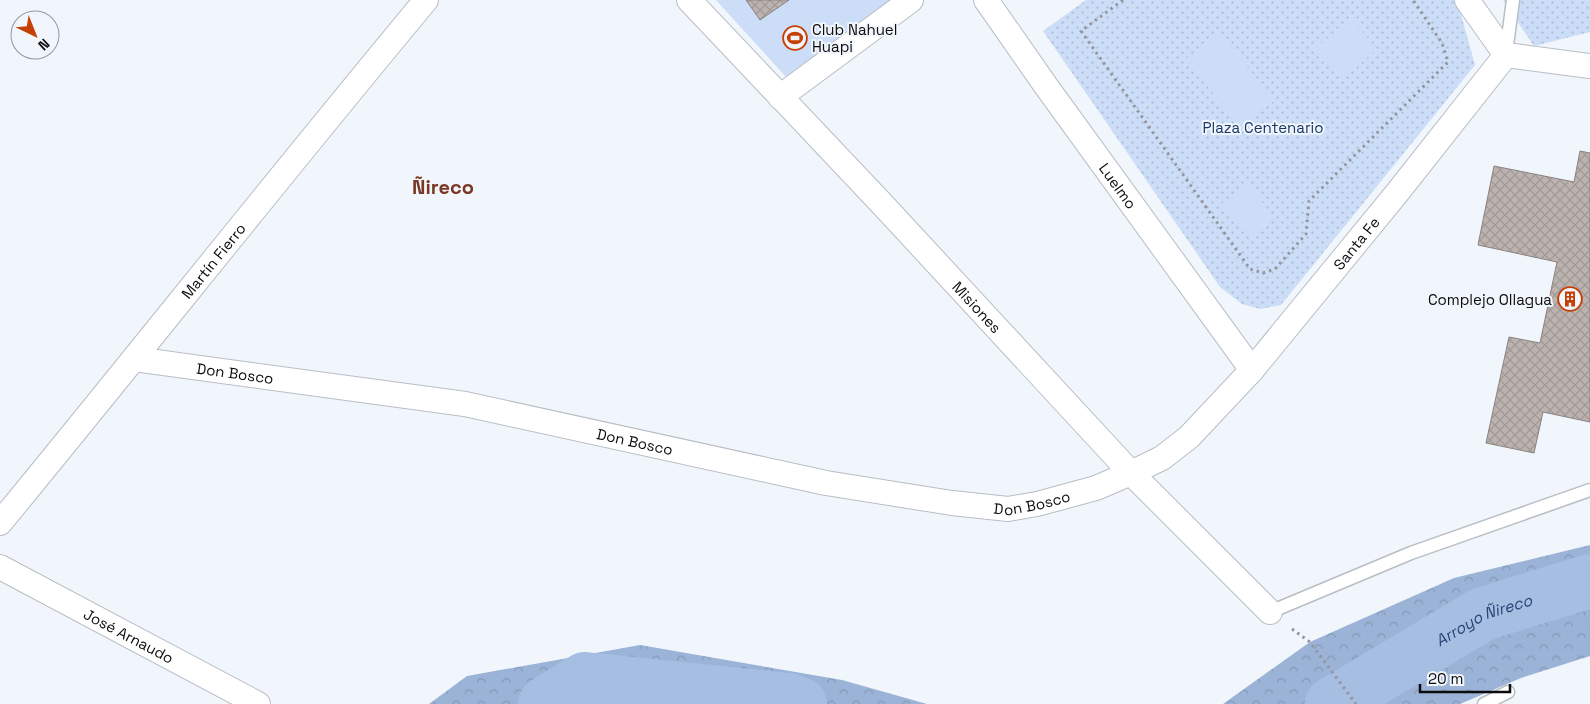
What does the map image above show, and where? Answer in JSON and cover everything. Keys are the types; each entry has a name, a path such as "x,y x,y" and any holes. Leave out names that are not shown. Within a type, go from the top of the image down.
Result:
{"street":[{"name":"Martín Fierro","path":"0,523 426,0"},
{"name":"Misiones","path":"689,0 883,205 1131,473 1270,612"},
{"path":"780,96 911,0"},
{"name":"Luelmo","path":"986,0 1057,102 1252,370"},
{"path":"1467,0 1506,55 1590,66"},
{"name":"Santa Fe","path":"1131,473 1162,458 1189,437 1252,370 1397,193 1506,55"},
{"name":"Don Bosco","path":"134,359 465,404 826,482 952,503 1008,509 1037,504 1096,488 1131,473"},
{"name":"José Arnaudo","path":"0,567 258,704"}],"lane":[{"path":"1506,55 1513,0"},
{"path":"1270,612 1411,553 1590,490"},
{"path":"1484,704 1508,692"}],"path":[{"path":"1123,0 1080,31 1250,269 1263,273 1274,269 1306,234 1309,201 1448,62 1442,43 1413,0"},
{"path":"1310,642 1356,704"}],"green space":[{"name":"Club Nahuel Huapi","path":"716,0 891,0 786,77"},
{"name":"Plaza Centenario","path":"1086,0 1457,0 1475,65 1281,305 1260,309 1242,304 1220,287 1043,31"},
{"path":"1503,0 1590,0 1590,32 1534,46"},
{"path":"1350,18 1377,49 1342,80 1315,49"},
{"path":"1220,32 1274,101 1240,127 1186,59"},
{"path":"1248,183 1274,218 1248,237 1222,203"},
{"path":"1590,545 1590,656 1521,678 1460,704 1223,704 1310,642 1454,578"},
{"path":"640,645 842,680 927,704 429,704 467,676"}],"building":[{"path":"746,0 789,0 760,20"},
{"name":"Complejo Ollagua","path":"1580,151 1590,153 1590,422 1543,412 1534,453 1486,443 1509,337 1540,343 1557,262 1478,245 1494,166 1574,182"}],"waterway":[{"name":"Arroyo Ñireco","path":"1332,704 1483,614 1590,581"},
{"name":"Arroyo Ñireco","path":"545,704 585,679 789,700 800,704"}],"place":[{"name":"Club Nahuel Huapi","path":"795,38"},
{"name":"Complejo Ollagua","path":"1570,299"}],"district":[{"name":"Ñireco","path":"443,187"}]}
